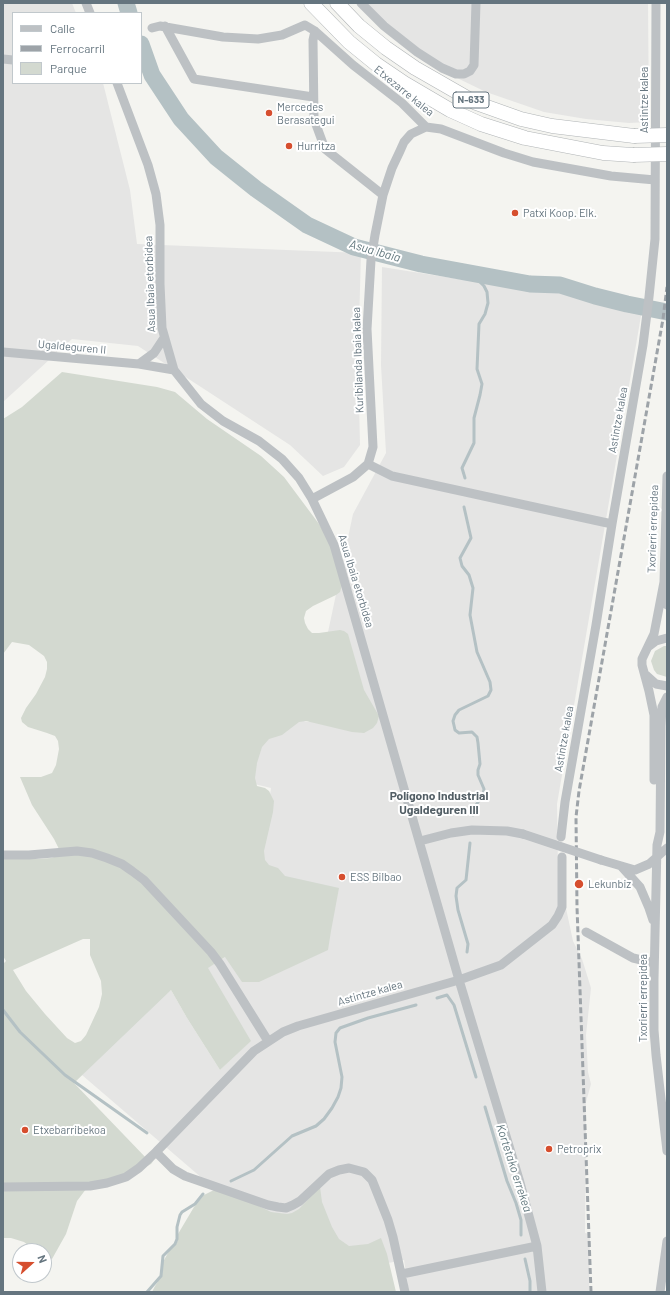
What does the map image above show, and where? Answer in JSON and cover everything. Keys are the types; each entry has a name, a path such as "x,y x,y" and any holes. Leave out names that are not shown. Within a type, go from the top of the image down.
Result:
{"highway":[{"name":"N-633","path":"311,3 349,42 376,64 404,83 450,110 481,124 525,138 595,152 667,154"},
{"name":"N-633","path":"337,3 359,26 386,48 415,68 476,103 521,119 546,125 582,131 634,136 667,135"}],"street":[{"path":"361,3 384,26 417,52 442,68 456,74 464,74 470,71 474,65 476,3"},
{"name":"Astintze kalea","path":"561,837 565,802 643,345 649,297 655,239 656,3"},
{"path":"152,28 164,26 216,36 246,39 282,35 305,25 315,31 313,40 314,119 325,149 383,195"},
{"path":"164,26 194,79 314,97"},
{"name":"Etxezarre kalea","path":"315,31 353,66 402,103 426,126 441,129 504,153 533,162 611,176 655,180"},
{"name":"Asua Ibaia etorbidea","path":"117,84 148,164 156,194 160,224 162,328 174,370 201,404 223,422 259,441 282,459 299,478 312,499 334,545 459,980 519,1179 537,1246 542,1292"},
{"name":"Kuribilanda Ibaia kalea","path":"368,464 373,447 367,329 371,260 375,235 383,195 392,168 404,142 411,134 426,126"},
{"path":"139,364 154,353 164,338"},
{"name":"Ugaldeguren II","path":"3,352 139,364 174,370"},
{"path":"312,499 353,477 368,464 392,476 612,524"},
{"name":"Txorierri errepidea","path":"667,476 664,582 654,634 644,653 642,664 646,675 654,715 654,828 657,845 654,1030 667,1151"},
{"name":"Txorierri errepidea","path":"664,582 667,605"},
{"path":"647,648 656,641 667,638"},
{"path":"646,675 656,684 667,686"},
{"name":"Txorierri errepidea","path":"657,845 660,832 662,707 667,697"},
{"path":"661,726 667,734"},
{"path":"660,832 667,824"},
{"path":"420,841 451,833 472,830 507,831 524,834 635,870 645,867 667,848"},
{"path":"3,856 77,851 107,858 122,864 144,880 211,952 268,1041"},
{"name":"Astintze kalea","path":"3,1186 84,1186 107,1183 126,1176 139,1168 156,1152 249,1056 268,1041 283,1032 298,1026 459,980 501,965 552,925 558,916 562,908 562,856"},
{"path":"620,865 640,887 649,908 655,930"},
{"path":"586,932 633,958 654,963"},
{"path":"156,1152 173,1169 185,1176 268,1205 286,1208 297,1203 329,1174 349,1168 364,1172 372,1180 378,1206 394,1237 405,1292"},
{"path":"660,1292 667,1241"},
{"path":"402,1274 537,1246"}],"shaded area":[{"path":"3,3 72,3 76,12 12,12 12,84 103,84 130,190 137,244 361,253 358,359 360,445 344,467 323,476 290,445 138,346 72,339 3,402"},
{"path":"361,3 648,3 649,122 629,123 586,119 544,112 486,92 455,77"},
{"path":"382,267 484,283 572,291 628,308 642,310 557,804 558,871 573,941 582,959 591,988 586,1035 588,1072 591,1084 586,1102 585,1233 590,1234 589,1292 409,1292 404,1260 383,1264 210,1185 82,1075 146,1004 171,990 220,1070 250,1041 207,968 225,957 250,936 271,788 246,782 262,714 309,722 353,514 386,453 381,365"}],"green space":[{"path":"62,372 157,387 175,392 207,419 261,456 284,477 319,524 332,546 342,585 340,592 306,611 304,618 305,623 312,633 340,630 348,634 364,690 379,716 377,723 373,728 364,733 352,732 306,721 299,722 282,735 269,739 262,747 257,763 255,778 257,786 265,788 269,791 274,801 264,851 265,860 269,865 278,868 285,876 339,888 328,950 259,982 242,982 225,957 208,968 251,1041 220,1070 171,990 74,1083 149,1161 154,1160 151,1164 142,1169 86,1189 77,1201 66,1234 52,1259 52,1243 25,1243 11,1238 3,1238 3,964 6,961 3,956 3,859 51,858 54,857 59,849 32,805 20,777 41,777 52,773 56,765 59,749 58,741 55,736 28,727 22,722 21,718 45,677 47,662 44,656 29,645 12,642 3,654 3,419 22,407","holes":["83,939 90,939 90,955 101,981 102,994 99,1007 86,1035 81,1041 75,1043 67,1038 45,1014 26,991 13,970"]},
{"path":"667,646 667,677 657,674 651,661 655,651"},
{"path":"220,1187 271,1212 287,1214 299,1209 320,1187 322,1202 332,1227 339,1239 349,1246 368,1244 381,1238 387,1254 396,1292 152,1292 162,1275 163,1262 169,1251 176,1244 178,1234 194,1207 204,1195"}],"waterway":[{"name":"Asua Ibaia","path":"126,3 129,12"},
{"name":"Asua Ibaia","path":"142,47 152,75 181,119 216,157 256,189 307,225 354,247 421,264 530,284 560,285 595,296 667,312"},
{"name":"Kortetako errekea","path":"465,478 462,468 474,443 474,418 482,384 477,369 479,324 485,314 488,303 487,292 484,286 471,273"},
{"name":"Kortetako errekea","path":"464,507 471,538 460,558 462,566 469,575 473,588 470,615 477,652 490,682 491,690 488,696 459,710 453,721 455,730 459,733 472,732 477,737 480,764 478,775 484,789 483,795 476,805 473,815"},
{"name":"Kortetako errekea","path":"467,952 468,944 458,910 456,896 457,888 466,880 470,843"},
{"name":"Kortetako errekea","path":"437,998 447,995 454,1005 476,1077"},
{"path":"231,1181 254,1170 292,1136 316,1126 324,1119 332,1108 341,1088 342,1077 335,1042 336,1033 340,1028 368,1018 416,1005"},
{"path":"3,1010 20,1032 65,1075 147,1133"},
{"name":"Kortetako errekea","path":"485,1107 507,1181 521,1220 521,1235"},
{"path":"147,1292 161,1276 163,1256 175,1244 180,1215 182,1212 195,1204 203,1194"},
{"name":"Kortetako errekea","path":"525,1259 530,1281 530,1292"}],"railway":[{"path":"591,1292 577,907 576,817 579,791 663,319 667,287"}],"place":[{"name":"Mercedes Berasategui","path":"269,113"},
{"name":"Hurritza","path":"289,146"},
{"name":"Patxi Koop. Elk.","path":"515,213"},
{"name":"ESS Bilbao","path":"342,877"},
{"name":"Lekunbiz","path":"579,884"},
{"name":"Etxebarribekoa","path":"25,1130"},
{"name":"Petroprix","path":"549,1149"}],"district":[{"name":"Polígono Industrial Ugaldeguren III","path":"439,803"}]}
